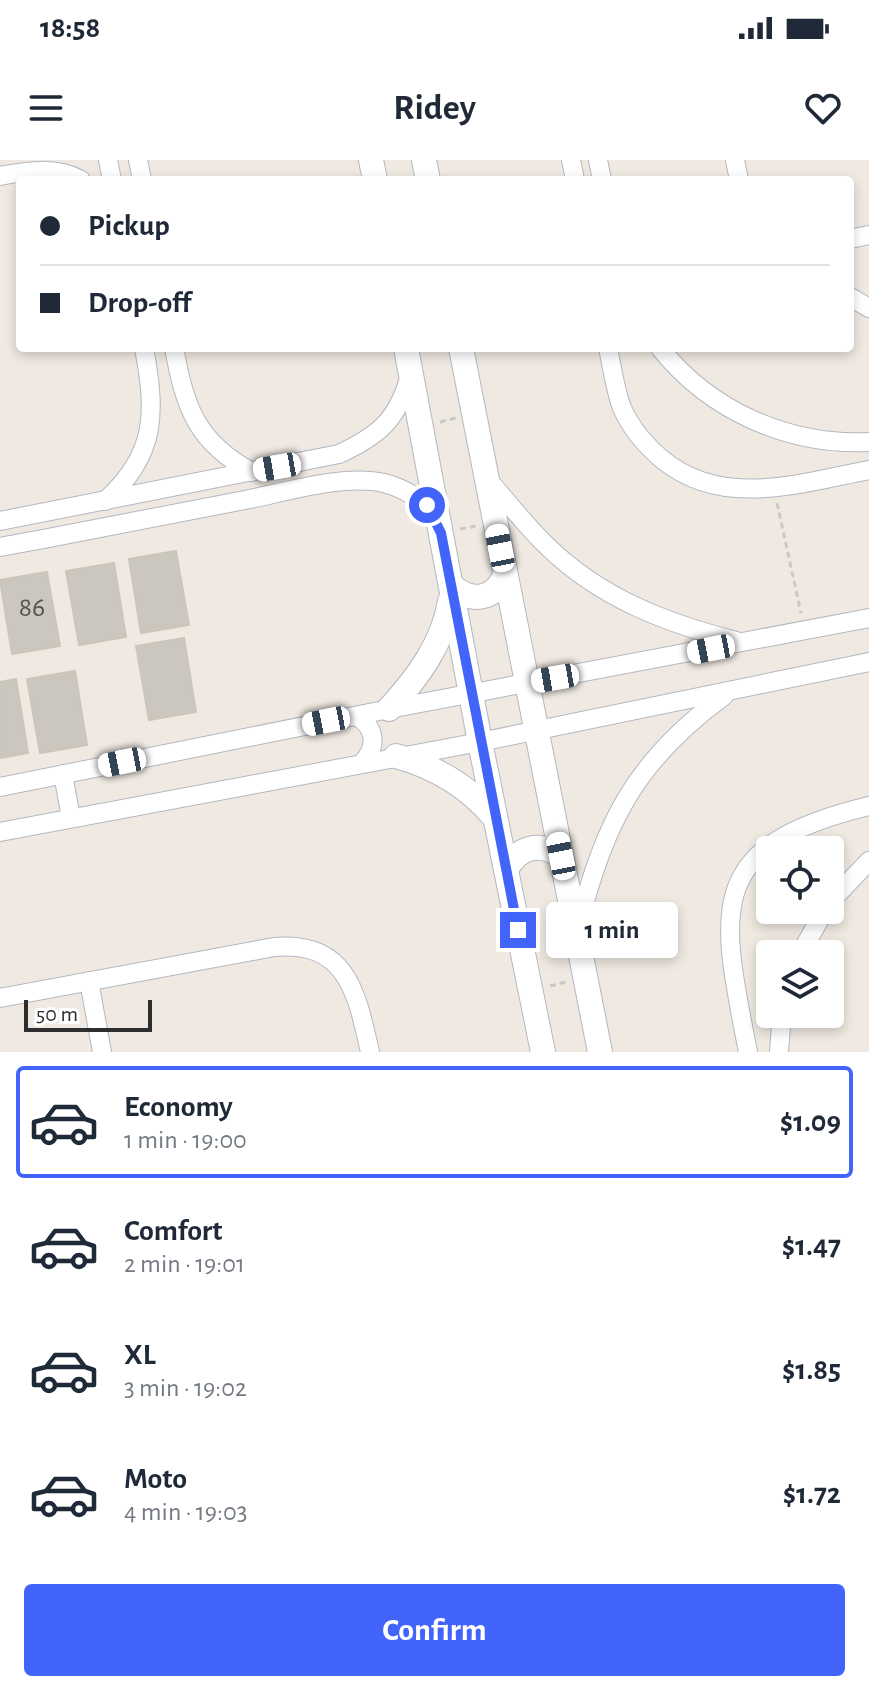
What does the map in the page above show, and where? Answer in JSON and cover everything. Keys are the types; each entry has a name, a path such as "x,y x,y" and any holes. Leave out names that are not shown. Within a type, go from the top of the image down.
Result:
{"street":[{"path":"9,170 51,171 68,176"},
{"path":"105,501 124,484 139,462 148,439 152,413 145,352"},
{"path":"175,352 187,406 198,427 222,453 252,472"},
{"path":"462,352 600,1052"},
{"path":"609,352 622,407 635,430 672,467 696,480 734,489 774,488 869,470"},
{"path":"664,352 693,383 749,419 812,439 869,442"},
{"path":"408,360 495,819 543,1052"},
{"path":"0,521 339,454 358,445 387,423 403,401 408,360"},
{"path":"151,388 169,390 180,383"},
{"path":"301,463 312,473 308,488"},
{"path":"486,477 547,546 613,596 650,615 743,643"},
{"path":"0,547 360,480 384,483 407,492 427,505 440,530"},
{"path":"452,586 468,597 487,596 495,591 505,575"},
{"path":"389,709 413,683 433,652 447,620 452,586"},
{"path":"0,787 869,618"},
{"path":"0,832 480,742 869,662"},
{"path":"577,935 604,838 627,794 657,754 692,719 732,691"},
{"path":"356,716 368,725 374,741 363,762"},
{"path":"396,756 429,767 458,783 495,819"},
{"path":"63,774 71,818"},
{"path":"748,1052 729,938 729,912 736,887 749,865 767,846 820,821 869,806"},
{"path":"506,870 519,852 530,848 552,850 561,856"},
{"path":"844,887 869,861"},
{"path":"0,998 274,947 299,947 334,962 350,981 360,1004 370,1052"},
{"path":"89,981 102,1052"},
{"path":"779,1052 781,1028"}],"path":[{"path":"420,426 474,414"},
{"path":"774,488 805,631"},
{"path":"440,530 495,522"},
{"path":"531,990 585,977"}],"building":[{"path":"176,551 189,625 141,633 129,559"},
{"path":"114,563 126,637 79,645 66,571"},
{"path":"47,572 60,646 12,654 0,580"},
{"path":"184,638 196,712 149,720 136,646"},
{"path":"75,671 87,745 40,753 27,679"},
{"path":"16,679 28,753 0,758 0,682"}],"route":[{"path":"427,505 441,533 518,930"}]}
